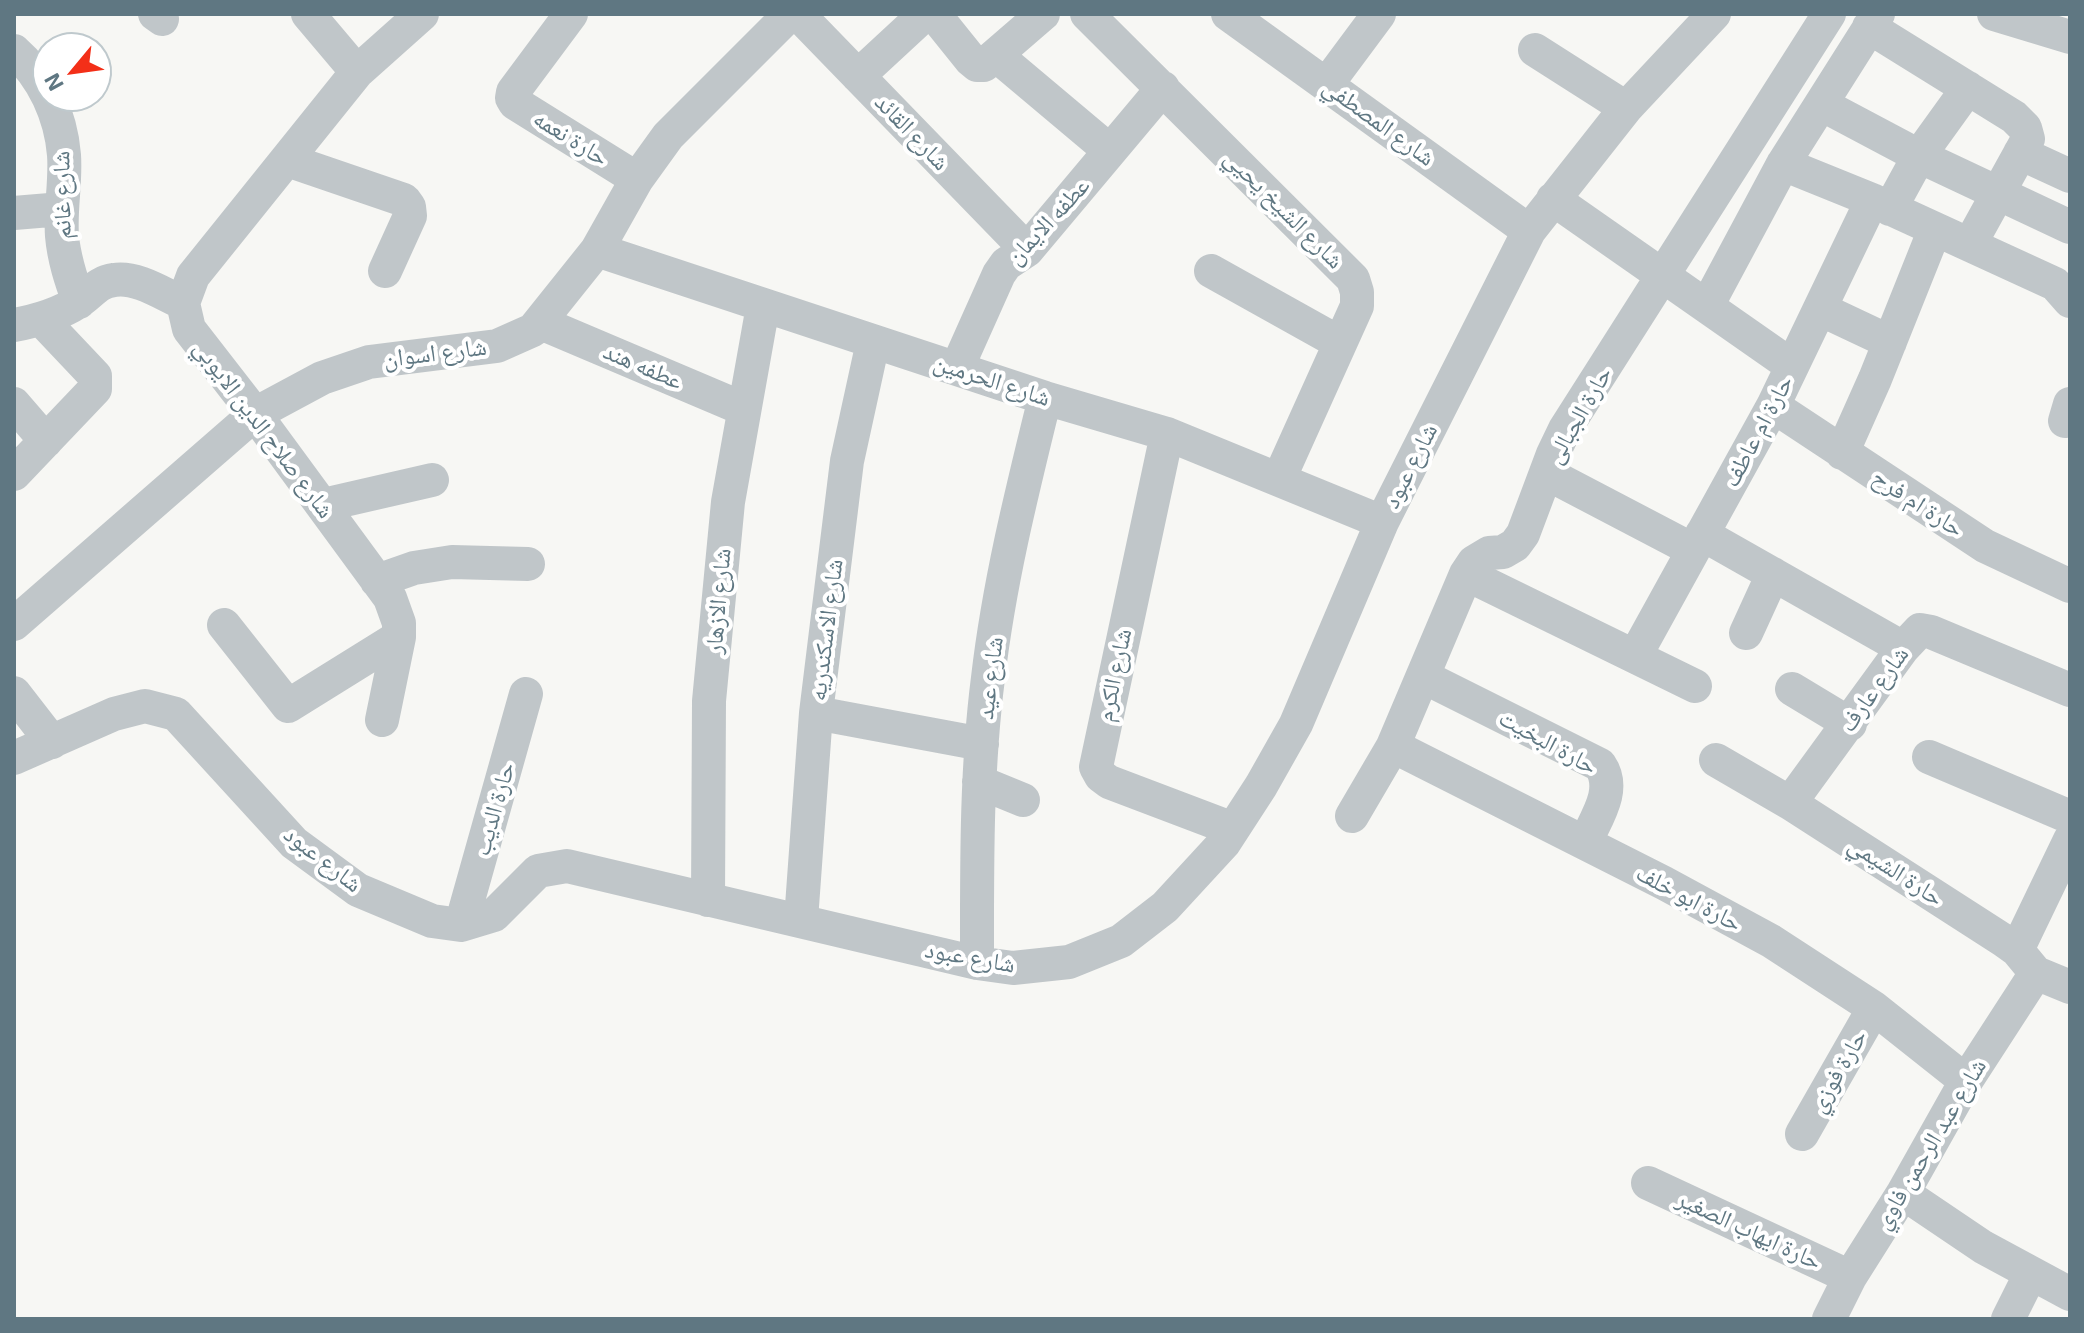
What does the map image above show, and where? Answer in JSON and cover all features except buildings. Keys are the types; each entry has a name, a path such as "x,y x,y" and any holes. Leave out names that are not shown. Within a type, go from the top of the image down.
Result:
{"street":[{"path":"308,14 357,72"},
{"path":"14,474 95,389 96,383 95,376 28,322 79,302 96,285 115,279 135,282 183,303 193,276 357,72 422,14"},
{"name":"حارة نعمه","path":"571,14 513,92 512,98 515,103 637,179"},
{"name":"شارع اسوان","path":"14,624 255,414 322,378 369,362 497,346 533,330 597,250 637,179 668,136 790,14"},
{"name":"شارع القائد","path":"798,14 1027,250"},
{"path":"858,76 925,14"},
{"path":"934,14 977,65 984,65 997,56 1043,14"},
{"name":"شارع الشيخ يحيي","path":"1087,14 1353,279 1357,306 1279,479"},
{"name":"شارع المصطفي","path":"1228,14 1529,231"},
{"path":"1327,84 1379,14"},
{"name":"شارع عبود","path":"14,758 114,714 145,706 176,714 294,843 358,890 432,921 461,925 494,915 538,871 567,866 977,963 1013,968 1069,962 1121,941 1165,907 1233,829 1296,724 1382,522 1529,231 1626,108 1714,14"},
{"name":"حارة الجبالى","path":"1466,574 1474,562 1489,553 1503,552 1515,545 1523,534 1565,429 1829,14"},
{"path":"2008,16 2070,37"},
{"path":"1707,306 1783,164 1874,20 2014,117 2025,128 2028,139 1970,244"},
{"path":"1535,50 1626,108"},
{"name":"شارع غانم","path":"14,51 44,88 58,121 64,155 64,259 79,302"},
{"path":"997,56 1110,151"},
{"name":"عطفه الايمان","path":"957,368 1006,264 1027,250 1163,88"},
{"name":"حارة ام عاطف","path":"1635,656 1773,406 1820,309 1881,205 1968,88"},
{"path":"1821,104 1997,195 2070,227"},
{"path":"2020,153 2070,176"},
{"path":"287,160 404,200 410,216 385,271"},
{"path":"1783,164 2055,284 2070,301"},
{"path":"1553,199 1792,366"},
{"path":"14,213 62,209"},
{"path":"1842,453 1935,229"},
{"name":"شارع الحرمين","path":"597,250 1045,398 1167,434 1382,522"},
{"path":"1211,271 1340,343"},
{"name":"شارع صلاح الدين الايوبي","path":"183,303 189,329 323,505 395,610 399,637 382,720"},
{"name":"شارع الازهار","path":"708,900 709,701 728,502 763,306"},
{"path":"1820,309 1890,342"},
{"name":"عطفه هند","path":"541,323 744,409"},
{"name":"شارع الاسكندريه","path":"801,920 816,713 847,461 873,342"},
{"name":"شارع عيد","path":"977,963 977,820 988,677 1010,536 1045,398"},
{"path":"14,404 46,441"},
{"name":"حارة ام فرح","path":"1773,406 1985,546 2070,586"},
{"name":"شارع الكرم","path":"1167,434 1096,767 1109,782 1233,829"},
{"path":"1546,473 1773,574 1903,648"},
{"path":"323,505 432,480"},
{"path":"377,581 414,568 452,562 528,564"},
{"path":"1352,816 1393,746 1466,574 1695,686"},
{"path":"1746,633 1773,574"},
{"path":"224,625 288,706 399,637"},
{"name":"شارع عارف","path":"1790,803 1903,648 1920,630 2070,690"},
{"name":"حارة البخيت","path":"1424,677 1600,765 1607,775 1609,788 1585,843"},
{"path":"1792,689 1850,724"},
{"path":"14,693 52,742"},
{"name":"حارة الديب","path":"461,925 526,694"},
{"path":"816,713 982,744"},
{"name":"حارة ابو خلف","path":"1393,746 1771,941 1874,1008 1966,1081"},
{"path":"1929,757 2070,817"},
{"name":"حارة الشيمي","path":"1716,760 1790,803 2027,962 2070,987"},
{"path":"979,782 1023,800"},
{"name":"شارع عبد الرحمن فاوي","path":"1829,1319 1850,1277 1903,1193 1966,1081 2027,962 2060,886 2070,840"},
{"name":"حارة فوزي","path":"1802,1134 1874,1008"},
{"name":"حارة ايهاب الصغير","path":"1648,1183 1850,1277"},
{"path":"1903,1193 1983,1247 2070,1294"},
{"path":"2008,1319 2031,1273"}]}
